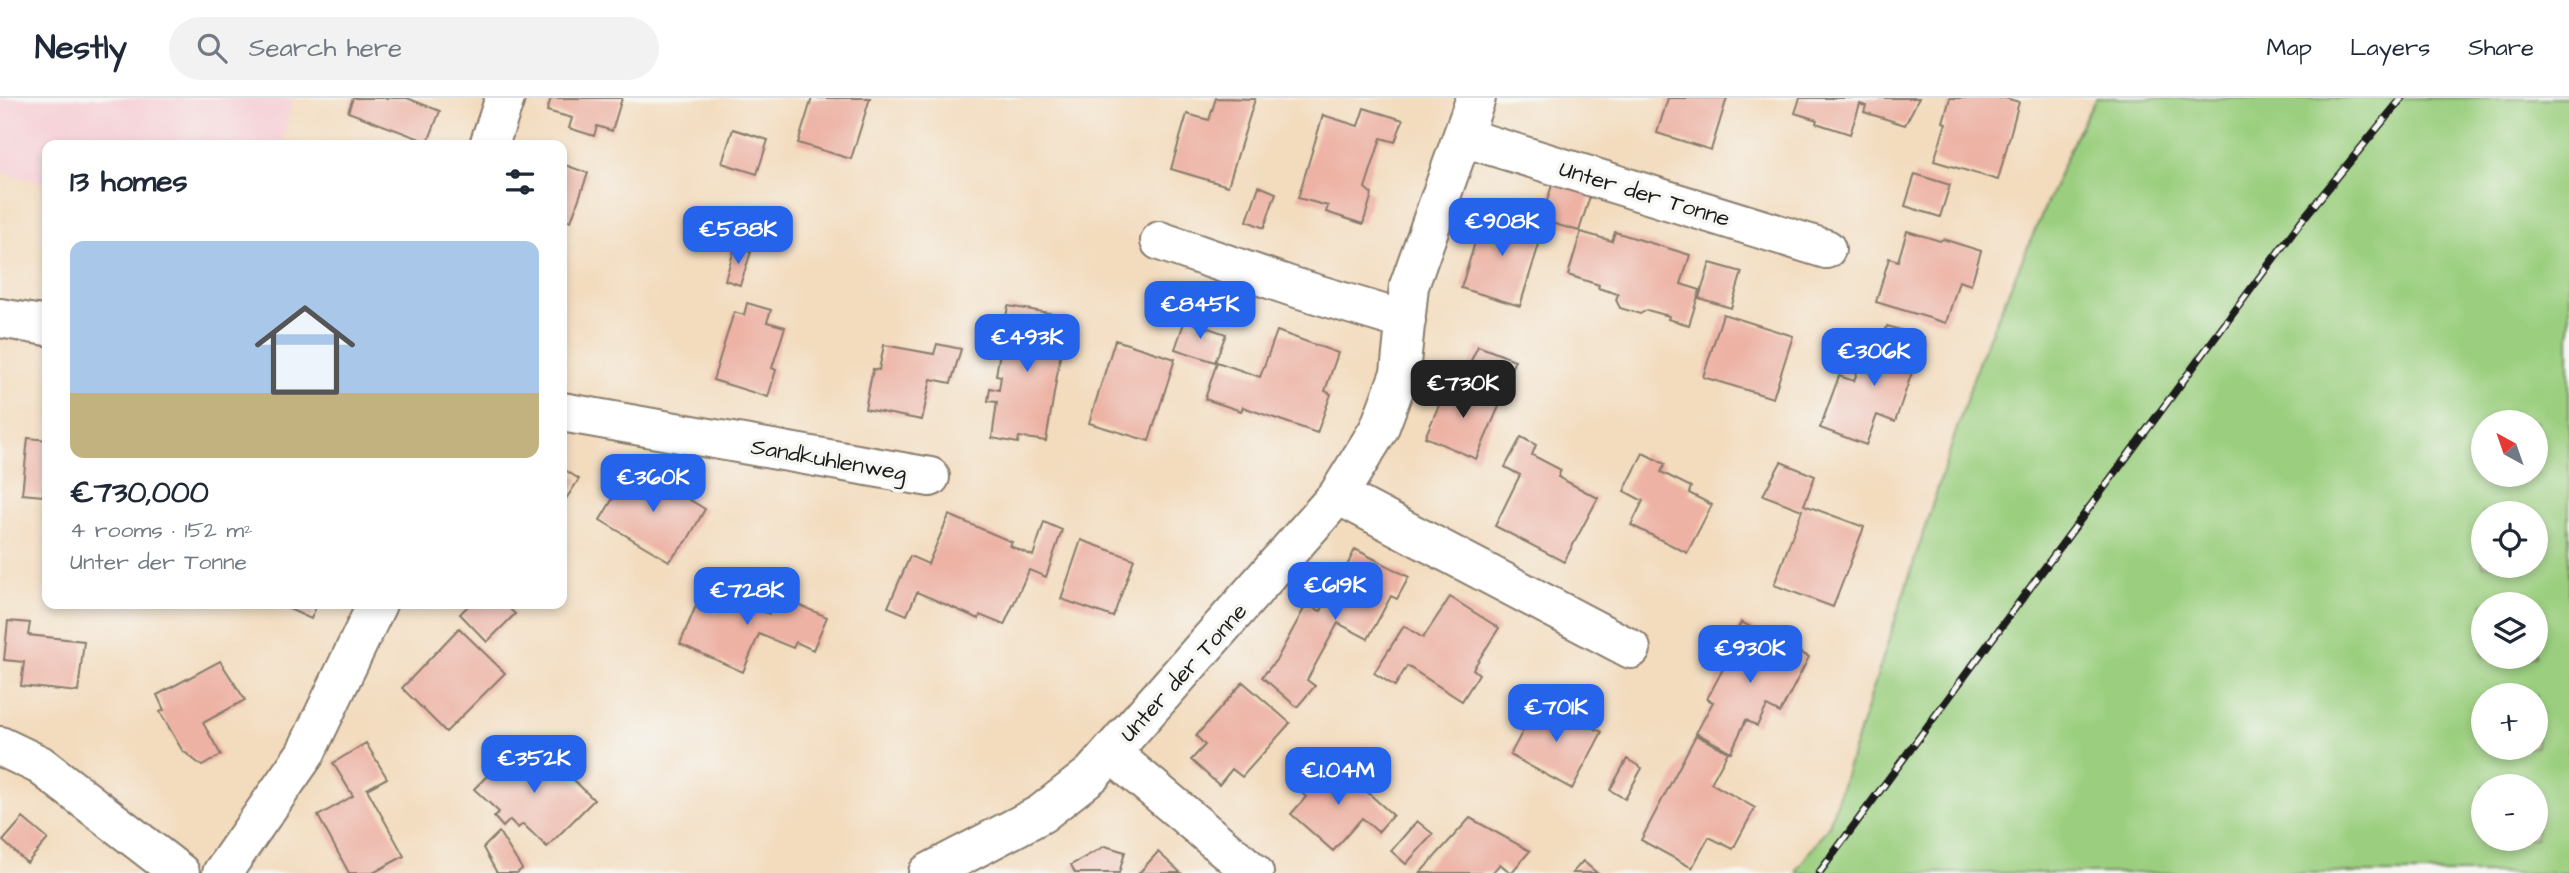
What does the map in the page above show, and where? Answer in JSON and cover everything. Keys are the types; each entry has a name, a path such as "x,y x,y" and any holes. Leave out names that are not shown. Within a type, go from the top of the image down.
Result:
{"street":[{"path":"491,140 505,98"},
{"name":"Unter der Tonne","path":"928,873 1041,814 1076,789 1111,753 1338,495 1368,448 1392,397 1404,358 1409,286 1476,98"},
{"name":"Unter der Tonne","path":"1463,137 1826,249"},
{"path":"1160,241 1290,286 1406,321"},
{"path":"0,318 42,325"},
{"name":"Sandkuhlenweg","path":"567,413 930,477"},
{"path":"1338,495 1631,649"},
{"path":"222,873 305,754 375,609"},
{"path":"0,746 40,765 180,873"},
{"name":"Unter der Tonne","path":"1111,753 1254,873"}],"shaded area":[{"path":"0,98 293,98 282,140 42,140 42,183 0,172"}],"green space":[{"path":"2096,98 2569,98 2569,873 1797,873 1797,869 1829,825 1979,360 2077,133"}],"building":[{"path":"353,98 407,98 440,111 429,140 348,112"},
{"path":"551,98 622,98 612,131 597,126 594,136 569,128 572,118 547,111"},
{"path":"812,98 870,98 851,159 798,143"},
{"path":"1216,98 1255,99 1228,186 1171,169 1187,114 1209,120"},
{"path":"1668,98 1727,98 1711,150 1657,133"},
{"path":"1800,98 1919,98 1905,125 1864,112 1866,106 1860,104 1850,134 1795,113"},
{"path":"1950,98 2005,98 2019,102 1998,180 1934,161 1946,123 1943,122"},
{"path":"1364,108 1403,120 1395,142 1381,138 1365,188 1372,194 1363,224 1326,212 1328,206 1298,198 1323,115 1358,126"},
{"path":"733,129 768,140 757,174 722,163"},
{"path":"567,166 588,173 571,221 567,220"},
{"path":"1915,174 1950,185 1940,217 1905,206"},
{"path":"1553,182 1591,193 1579,231 1541,220"},
{"path":"1259,186 1276,193 1264,228 1247,221"},
{"path":"1485,210 1544,228 1520,306 1461,288"},
{"path":"1907,231 1981,251 1971,285 1959,281 1946,323 1876,302 1889,258 1898,261"},
{"path":"1581,232 1612,241 1615,232 1690,255 1681,284 1700,290 1689,325 1647,310 1640,314 1620,308 1616,300 1618,294 1568,275"},
{"path":"735,247 751,252 740,285 725,280"},
{"path":"1710,263 1742,272 1731,308 1699,298"},
{"path":"747,303 771,310 767,322 785,327 772,368 776,370 768,397 713,380 734,312 744,315"},
{"path":"1008,306 1067,316 1046,441 1019,437 1018,443 992,438 997,402 988,401 990,388 999,390 1001,376 996,375"},
{"path":"1723,314 1793,336 1773,398 1703,377"},
{"path":"1185,320 1226,334 1215,362 1175,349"},
{"path":"1887,326 1924,337 1895,422 1877,415 1866,445 1820,428 1839,376 1854,381 1862,359 1873,363"},
{"path":"1277,331 1338,353 1325,391 1331,394 1317,433 1243,407 1241,411 1205,399 1217,362 1260,377"},
{"path":"1115,340 1175,359 1149,441 1089,423"},
{"path":"937,344 961,349 951,383 931,379 922,420 865,409 873,369 879,370 884,345 934,354"},
{"path":"1478,346 1515,360 1503,388 1466,371"},
{"path":"1450,380 1501,402 1476,459 1425,437"},
{"path":"1521,437 1536,445 1532,455 1561,470 1558,477 1598,498 1564,562 1495,526 1520,475 1505,467"},
{"path":"28,438 42,439 42,496 22,494"},
{"path":"1643,453 1665,464 1661,472 1691,487 1689,493 1712,505 1687,553 1631,525 1643,501 1624,491"},
{"path":"1781,462 1815,476 1804,505 1864,527 1833,607 1774,585 1802,510 1763,495"},
{"path":"633,465 705,509 687,541 669,561 600,520"},
{"path":"567,471 579,479 567,497"},
{"path":"949,515 1012,542 1010,546 1033,556 1044,522 1062,530 1046,577 1029,570 1004,625 980,615 979,619 917,592 907,615 888,607 910,556 928,564"},
{"path":"1081,540 1134,559 1113,617 1061,599"},
{"path":"1355,549 1409,577 1397,599 1391,596 1368,639 1338,623 1307,680 1315,686 1297,707 1262,677 1277,659 1306,605 1321,611 1334,586 1337,587"},
{"path":"704,586 769,614 776,595 827,617 813,650 796,642 793,648 759,634 743,672 680,644"},
{"path":"1450,597 1499,628 1473,669 1479,674 1462,701 1407,666 1395,686 1374,673 1404,626 1423,638"},
{"path":"289,609 315,609 311,619"},
{"path":"465,609 510,609 515,614 487,642 460,614"},
{"path":"8,621 30,623 28,635 84,641 78,692 21,686 24,662 4,660"},
{"path":"1741,622 1809,657 1780,713 1767,706 1757,726 1746,720 1731,752 1696,733 1713,702 1707,699 1731,654 1726,652"},
{"path":"459,628 505,673 446,732 402,688"},
{"path":"220,661 245,700 203,723 221,755 202,766 182,750 160,712 164,710 157,695"},
{"path":"1243,682 1290,723 1242,777 1232,769 1219,785 1191,760 1205,745 1196,736"},
{"path":"1540,699 1602,732 1572,789 1510,755"},
{"path":"1696,735 1728,752 1711,783 1755,808 1733,849 1709,837 1692,868 1641,840"},
{"path":"522,741 554,772 560,766 594,800 547,847 523,824 518,828 510,820 503,827 494,817 499,812 474,789"},
{"path":"366,743 387,778 367,789 404,856 373,873 349,873 318,816 353,796 333,763"},
{"path":"1627,759 1642,768 1625,799 1610,790"},
{"path":"1331,760 1393,815 1378,832 1362,818 1333,851 1291,814 1306,797 1302,793"},
{"path":"23,818 48,839 27,863 3,841"},
{"path":"1470,818 1530,851 1511,873 1500,864 1492,873 1420,873"},
{"path":"1417,821 1433,834 1406,864 1391,851"},
{"path":"499,832 522,869 517,873 497,873 483,848"},
{"path":"1105,846 1125,852 1119,873 1075,873 1071,865"},
{"path":"1158,852 1181,873 1139,873"},
{"path":"1583,861 1597,873 1572,873"}],"railway":[{"path":"1819,873 2302,220 2402,98"}]}
